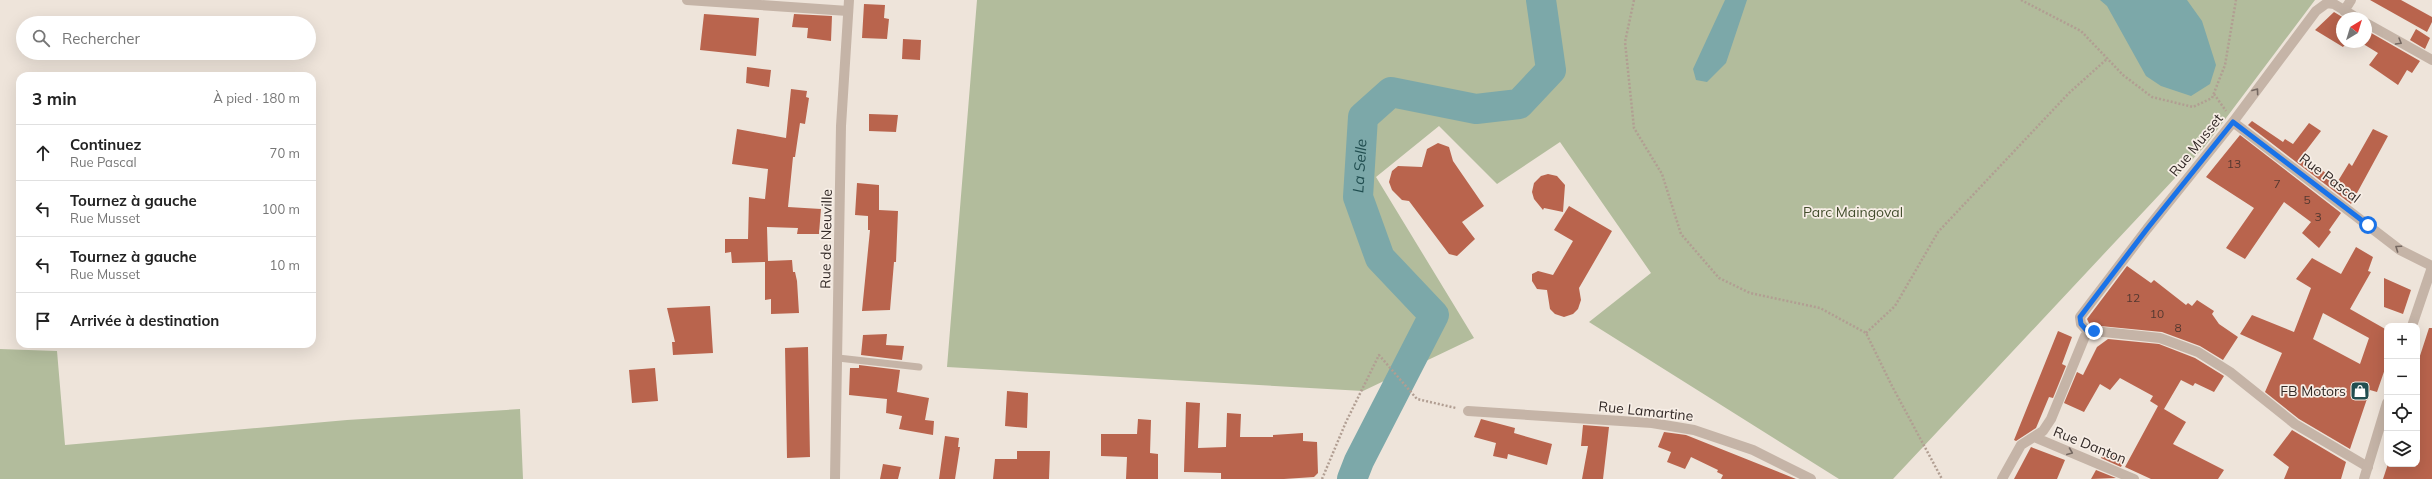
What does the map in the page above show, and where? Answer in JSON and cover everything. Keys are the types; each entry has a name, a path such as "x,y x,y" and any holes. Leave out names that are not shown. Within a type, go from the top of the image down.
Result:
{"street":[{"path":"687,0 848,11"},
{"name":"Rue de Neuville","path":"835,479 841,126 849,0"},
{"path":"2344,11 2351,0"},
{"name":"Rue Musset","path":"2089,333 2081,324 2080,317 2147,229 2233,122 2322,5 2327,3 2334,4 2344,11"},
{"path":"2372,26 2432,60"},
{"name":"Rue Pascal","path":"2233,122 2400,250 2432,267"},
{"path":"2413,323 2432,267"},
{"path":"2002,479 2021,445 2043,431 2052,419 2083,341 2089,333 2094,331 2148,336 2173,342 2198,352 2230,372 2295,424 2368,467"},
{"name":"Rue Lamartine","path":"1468,411 1652,423 1694,430 1753,450 1811,479"},
{"path":"2364,479 2384,413"},
{"name":"Rue Danton","path":"2034,437 2134,479"}],"lane":[{"path":"838,358 920,368"}],"path":[{"path":"1634,0 1625,42 1634,128 1662,174 1681,234 1719,278 1750,293 1820,308 1866,333 1892,386 1942,479"},
{"path":"2022,0 2081,31 2123,75 2152,97 2193,107 2212,98 2214,94 2224,65 2236,0"},
{"path":"1866,333 1895,306 1938,232 2069,94 2108,58"},
{"path":"2214,94 2233,122"},
{"path":"1322,479 1346,422 1379,355 1417,399 1468,411"}],"green space":[{"name":"Parc Maingoval","path":"977,0 2315,0 2205,146 1893,479 1839,479 1589,322 1651,273 1560,142 1497,184 1439,126 1376,177 1474,338 1363,391 947,367"},
{"path":"0,349 57,351 65,445 347,420 520,409 523,479 0,479"}],"water":[{"path":"1725,0 1747,0 1726,63 1707,82 1696,80 1693,69"},
{"path":"2100,0 2187,0 2202,21 2216,65 2210,84 2191,96 2161,86 2146,76 2107,6"}],"building":[{"path":"2370,0 2401,0 2432,17 2432,22 2427,32"},
{"path":"864,4 885,5 884,18 889,19 887,39 862,38"},
{"path":"2334,12 2336,13 2336,43 2315,30"},
{"path":"704,14 759,18 756,56 700,50"},
{"path":"794,14 832,16 831,41 807,38 808,28 792,27"},
{"path":"2416,29 2430,38 2425,49 2410,40"},
{"path":"2372,33 2420,61 2412,73 2407,70 2398,85 2369,65 2378,53 2370,48 2372,48"},
{"path":"903,39 921,40 920,60 902,59"},
{"path":"747,67 771,70 769,87 746,83"},
{"path":"791,89 807,91 806,97 809,98 805,124 800,123 795,157 793,157 788,207 821,209 819,234 797,234 798,228 767,227 768,261 792,260 793,272 795,272 797,281 799,313 771,314 771,299 765,300 765,262 732,263 731,252 725,253 725,239 748,239 749,197 765,199 768,169 732,164 737,129 786,138"},
{"path":"869,114 898,115 896,132 869,131"},
{"path":"2252,121 2283,142 2285,139 2293,144 2309,123 2321,131 2305,152 2308,155 2305,159 2338,181 2349,163 2352,166 2373,129 2388,136 2351,204 2248,125"},
{"path":"2240,135 2341,213 2329,230 2331,232 2319,248 2302,233 2311,222 2284,202 2245,259 2226,248 2254,208 2206,177"},
{"path":"1438,143 1449,147 1453,161 1484,206 1462,222 1475,239 1457,256 1449,254 1409,201 1402,200 1392,190 1389,182 1392,171 1398,166 1422,167 1427,149"},
{"path":"1548,174 1557,176 1565,185 1563,212 1544,208 1543,210 1534,199 1532,192 1534,183 1541,176"},
{"path":"857,183 879,185 879,210 898,211 896,262 894,262 890,310 862,311 870,230 868,230 868,216 855,215"},
{"path":"1569,206 1612,231 1579,288 1581,300 1578,309 1573,314 1564,317 1555,314 1550,309 1547,290 1537,289 1532,281 1532,274 1538,271 1553,275 1573,241 1554,230"},
{"path":"2356,247 2373,257 2368,271 2371,272 2350,309 2384,328 2384,372 2377,392 2370,390 2350,449 2299,419 2265,392 2282,353 2240,334 2252,315 2294,332 2311,288 2296,279 2312,258 2341,274","holes":["2323,313 2369,338 2360,364 2313,339"]},
{"path":"2127,266 2151,283 2154,280 2186,305 2188,303 2192,306 2197,300 2214,311 2212,314 2219,324 2238,337 2223,360 2200,346 2162,332 2090,325 2087,319"},
{"path":"2384,278 2411,290 2403,314 2384,307"},
{"path":"710,306 713,353 673,355 672,342 675,342 667,308"},
{"path":"2429,328 2432,328 2432,479 2383,479 2387,467 2420,467 2420,356"},
{"path":"2058,331 2072,337 2062,364 2066,366 2053,398 2049,397 2036,428 2016,441 2014,440"},
{"path":"887,334 886,345 904,346 902,360 861,355 863,335"},
{"path":"2108,339 2159,344 2195,358 2224,376 2214,392 2195,383 2193,386 2181,380 2164,409 2186,422 2173,444 2224,470 2218,479 2151,479 2125,467 2158,406 2150,401 2153,396 2120,378 2110,390 2100,384 2084,412 2064,403 2077,372 2083,375 2097,347"},
{"path":"808,347 810,457 787,458 785,348"},
{"path":"859,365 900,370 897,392 929,398 925,420 934,421 933,435 899,429 902,416 886,413 887,399 849,395 850,368 859,368"},
{"path":"655,368 658,401 632,403 629,370"},
{"path":"1007,391 1028,393 1027,428 1005,426"},
{"path":"1186,402 1200,403 1198,448 1226,447 1227,413 1241,414 1240,437 1273,437 1273,435 1303,433 1303,441 1317,442 1318,473 1314,477 1284,479 1221,479 1221,473 1184,472"},
{"path":"1138,419 1151,420 1150,453 1158,454 1158,479 1126,479 1127,457 1101,456 1101,434 1137,434"},
{"path":"1481,419 1515,428 1514,433 1552,444 1547,465 1508,454 1507,459 1493,456 1496,443 1474,437"},
{"path":"1583,425 1609,427 1603,479 1582,479 1588,446 1581,446"},
{"path":"2292,430 2346,462 2341,479 2284,479 2289,467 2273,455"},
{"path":"1664,432 1686,435 1796,479 1721,479 1723,475 1717,472 1718,470 1691,457 1685,469 1667,462 1671,452 1658,447"},
{"path":"945,436 959,438 958,447 960,447 955,479 939,479"},
{"path":"2031,447 2065,460 2057,479 2014,479"},
{"path":"2106,449 2125,458 2121,467 2101,458"},
{"path":"1017,451 1050,451 1049,479 993,479 995,459 1017,459"},
{"path":"883,464 901,467 898,479 880,479"},
{"path":"2096,470 2116,478 2091,479"}],"waterway":[{"name":"La Selle","path":"1352,479 1359,461 1434,315 1380,258 1358,197 1363,117 1391,92 1476,109 1519,104 1551,70 1541,0"}],"place":[{"name":"FB Motors","path":"2360,391"}],"route":[{"path":"2094,331 2089,333 2081,324 2080,317 2147,229 2233,122 2368,225"}]}
